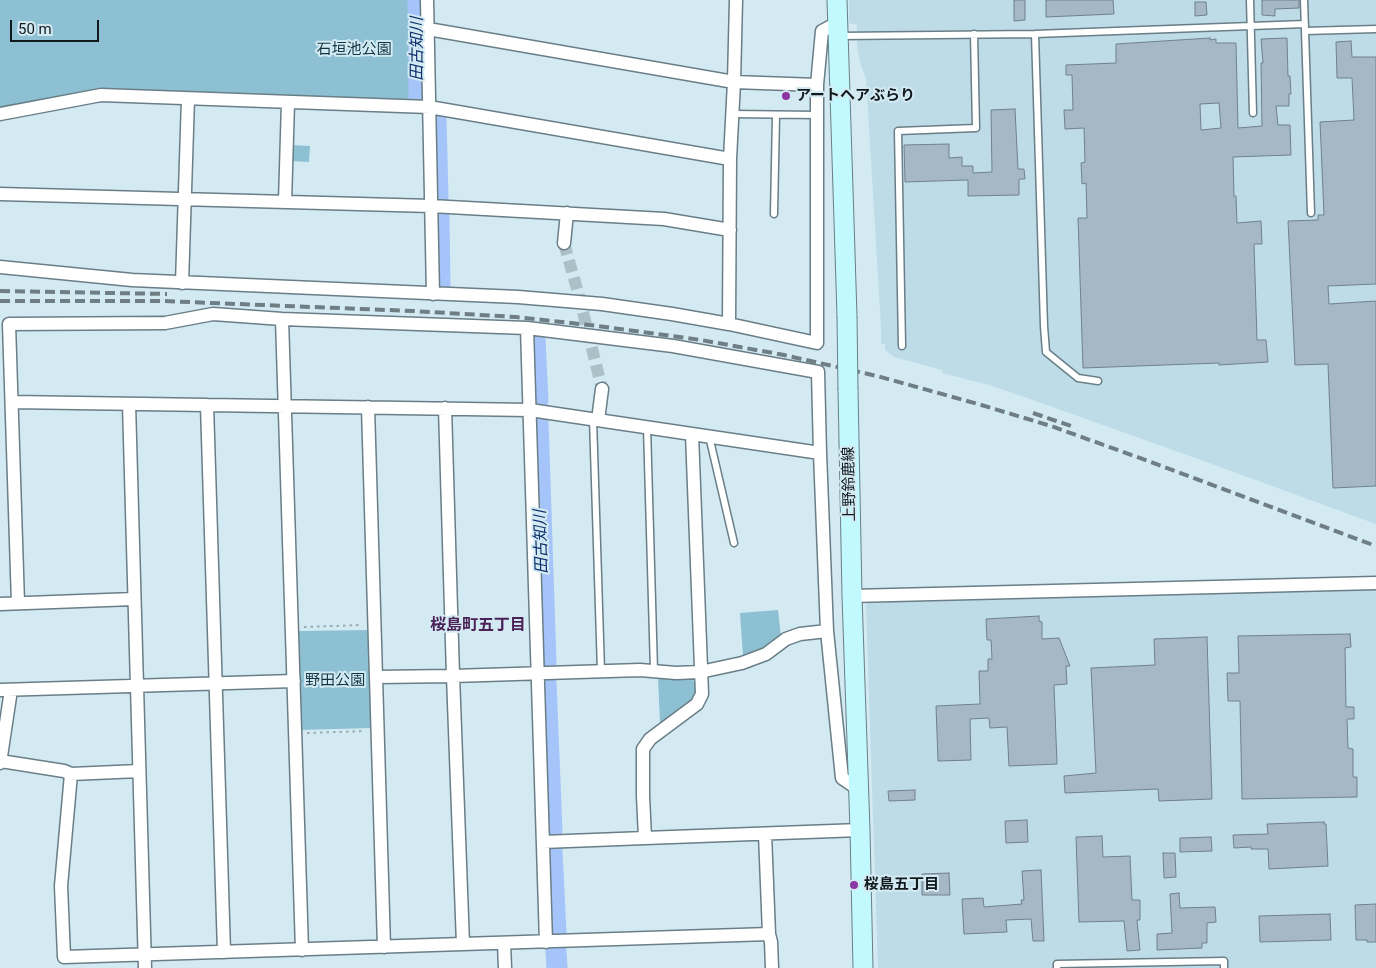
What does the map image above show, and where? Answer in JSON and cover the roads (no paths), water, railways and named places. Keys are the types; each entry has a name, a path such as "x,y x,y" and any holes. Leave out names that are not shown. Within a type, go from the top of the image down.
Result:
{"main road":[{"name":"上野鈴鹿線","path":"837,0 852,596 860,830 862,968"}],"street":[{"path":"427,0 433,294"},
{"path":"729,324 730,159 736,0"},
{"path":"428,29 734,82 817,84"},
{"path":"0,266 132,280 518,297 602,304 729,324 817,343 817,84 822,31 838,29"},
{"path":"0,114 101,95 429,107 730,159"},
{"path":"182,283 188,99"},
{"path":"285,202 288,102"},
{"path":"0,194 431,206 664,219 730,230"},
{"path":"564,242 567,213"},
{"path":"18,603 13,402 6,368 10,324 165,323 213,314 282,319 527,328 673,346 818,372 827,631 842,778 858,789"},
{"path":"282,319 302,950"},
{"path":"527,328 546,942"},
{"path":"595,420 602,389"},
{"path":"13,402 530,410 820,453"},
{"path":"128,404 145,962"},
{"path":"207,405 224,952"},
{"path":"368,407 384,947"},
{"path":"445,408 464,944"},
{"path":"645,838 643,749 650,739 697,704 702,694 692,434"},
{"path":"852,596 1376,584"},
{"path":"0,604 134,599"},
{"path":"376,677 640,670 676,673 700,672 742,663 766,654 786,639 800,634 827,631"},
{"path":"139,771 71,774 64,771 0,762 5,690 294,681"},
{"path":"71,774 61,886 64,958 145,962 224,952 769,934"},
{"path":"543,842 860,830"},
{"path":"765,834 772,968"},
{"path":"504,944 505,968"}],"lane":[{"path":"1250,0 1253,113"},
{"path":"1304,0 1311,213"},
{"path":"838,29 974,34 1035,34 1251,25 1376,29"},
{"path":"902,346 898,131 976,128 974,34"},
{"path":"1035,34 1046,352 1078,378 1098,380"},
{"path":"732,114 817,115"},
{"path":"774,214 776,115"},
{"path":"595,420 601,671"},
{"path":"647,427 654,671"},
{"path":"709,436 734,544"},
{"path":"1057,968 1057,964 1224,961 1224,968"}],"waterway":[{"name":"田古知川","path":"418,0 419,98"},
{"name":"田古知川","path":"434,116 436,118 438,197"},
{"name":"田古知川","path":"439,217 440,287"},
{"name":"田古知川","path":"535,339 538,401"},
{"name":"田古知川","path":"538,421 546,663"},
{"name":"田古知川","path":"546,682 552,831"},
{"name":"田古知川","path":"552,851 556,932"},
{"name":"田古知川","path":"556,951 557,968"}],"tunnel":[{"path":"564,243 602,389"}],"railway":[{"path":"0,291 167,294"},
{"path":"0,301 162,301 413,311 516,317 701,340 784,355 877,376 1051,426 1376,546"},
{"path":"1033,413 1071,426"}],"place":[{"name":"アートヘアぶらり","path":"786,96"},
{"name":"桜島五丁目","path":"854,885"}],"district":[{"name":"桜島町五丁目","path":"478,626"}],"park label":[{"name":"石垣池公園","path":"354,50"},
{"name":"野田公園","path":"335,681"}]}
